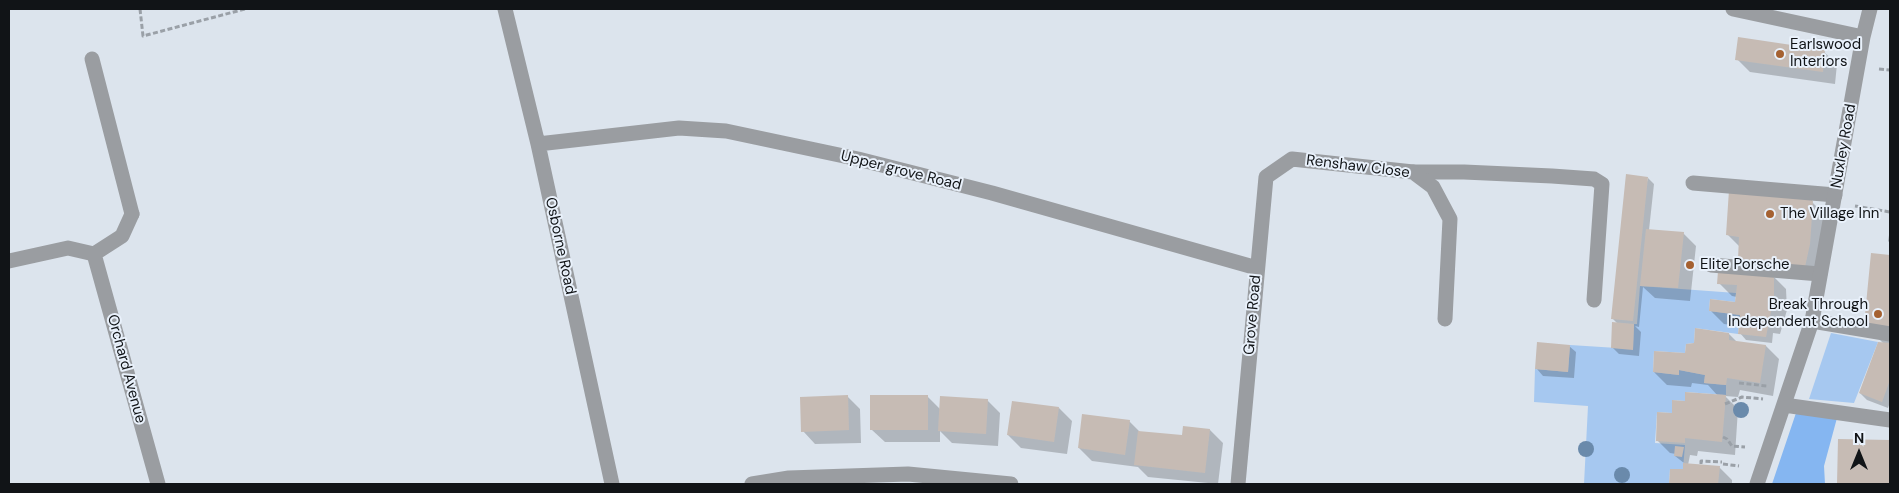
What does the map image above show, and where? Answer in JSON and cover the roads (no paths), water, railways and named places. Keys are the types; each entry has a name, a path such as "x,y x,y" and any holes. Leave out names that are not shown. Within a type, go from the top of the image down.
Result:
{"street":[{"name":"Osborne Road","path":"505,9 538,144 612,484"},
{"path":"1733,9 1863,37"},
{"name":"Nuxley Road","path":"1756,484 1812,321 1863,37 1870,9"},
{"path":"9,261 68,248 94,254 122,236 132,214 92,59"},
{"name":"Upper grove Road","path":"538,144 679,128 726,131 858,159 982,190 1258,268"},
{"name":"Grove Road","path":"1238,484 1266,177 1292,159"},
{"name":"Renshaw Close","path":"1292,159 1413,172 1433,187 1450,219 1445,319"},
{"path":"1413,172 1464,172 1594,178 1602,184 1594,300"},
{"path":"1692,183 1835,196"},
{"name":"Orchard Avenue","path":"94,254 158,484"},
{"path":"1711,265 1820,274"},
{"path":"1812,321 1890,334"},
{"path":"1784,405 1890,420"},
{"path":"752,484 790,478 908,474 1011,484"}],"place":[{"name":"Earlswood Interiors","path":"1780,54"},
{"name":"The Village Inn","path":"1770,214"},
{"name":"Elite Porsche","path":"1690,265"},
{"name":"Break Through Independent School","path":"1878,314"}]}
